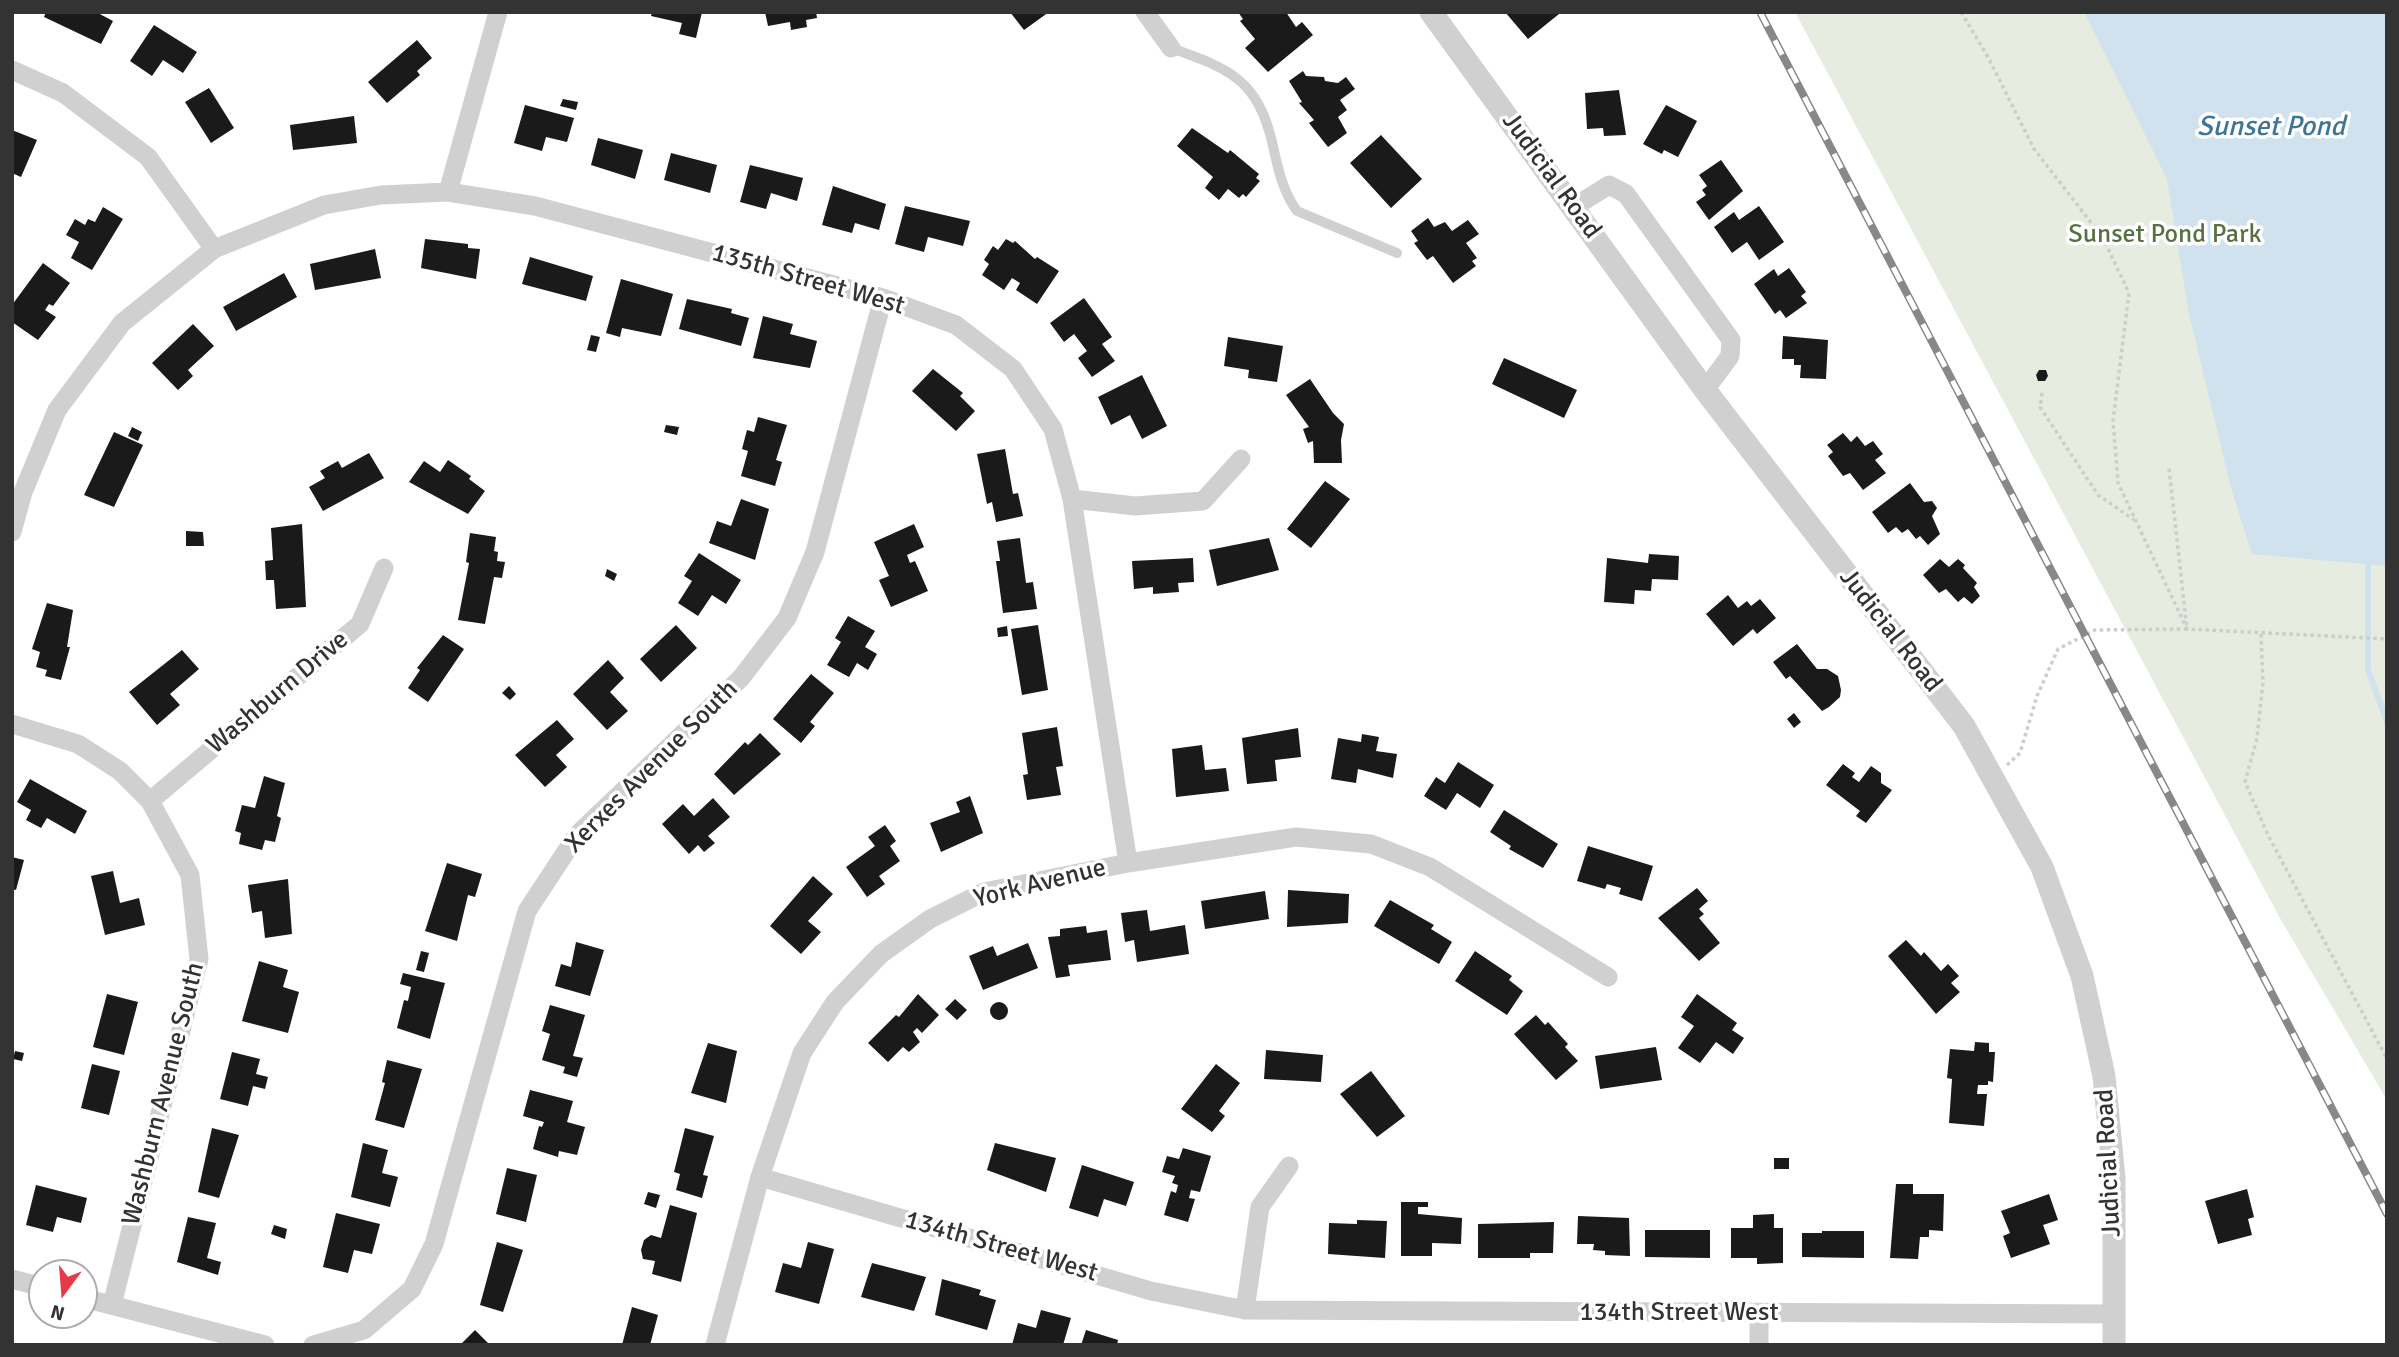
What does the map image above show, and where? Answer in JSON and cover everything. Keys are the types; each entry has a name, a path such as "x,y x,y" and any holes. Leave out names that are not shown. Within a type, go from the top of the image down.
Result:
{"street":[{"path":"448,192 498,12"},
{"path":"1145,12 1171,48"},
{"name":"Judicial Road","path":"1432,12 1704,390 1964,726 2042,867 2082,976 2104,1076 2114,1178 2113,1345"},
{"path":"12,71 63,93 148,157 214,249"},
{"path":"1574,207 1609,186 1626,194 1731,340 1730,356 1704,390"},
{"name":"135th Street West","path":"12,532 23,492 57,410 122,323 214,249 324,205 381,195 448,192 535,206 883,298 956,325 1013,369 1054,429 1072,499 1128,863"},
{"name":"Xerxes Avenue South","path":"313,1345 363,1330 412,1289 434,1244 527,911 577,835 741,678 787,618 815,552 883,298"},
{"path":"1072,499 1135,506 1203,501 1241,459"},
{"name":"Washburn Drive","path":"150,801 360,624 384,568"},
{"name":"Washburn Avenue South","path":"12,724 78,744 120,771 150,801 190,875 199,959 112,1305"},
{"name":"York Avenue","path":"715,1345 760,1177 802,1053 835,1002 881,954 930,919 984,892 1128,863 1296,837 1371,844 1430,867 1608,977"},
{"path":"1245,1310 1260,1207 1289,1166"},
{"name":"134th Street West","path":"760,1177 1151,1291 1245,1310 2114,1314"},
{"path":"98,1302 265,1345"},
{"path":"1759,1314 1759,1345"}],"lane":[{"path":"1171,48 1224,67 1249,90 1268,122 1280,178 1297,211 1397,253"}],"path":[{"path":"1961,12 2034,149 2103,238 2129,293 2113,421 2118,483 2187,629"},
{"path":"2042,393 2040,407 2098,495 2136,521"},
{"path":"2169,468 2187,629"},
{"path":"1992,778 2020,753 2037,696 2058,649 2095,630 2187,629 2387,639"},
{"path":"2262,634 2263,682 2257,738 2245,782 2269,838 2387,1059"}],"green space":[{"name":"Sunset Pond Park","path":"1795,12 2387,12 2387,1100 2281,920"}],"water":[{"name":"Sunset Pond","path":"2084,12 2387,12 2387,566 2252,554 2231,488 2189,314 2167,179"}],"building":[{"path":"46,12 96,12 113,21 101,44 44,17"},
{"path":"652,12 702,12 696,38 679,34 682,23 651,16"},
{"path":"765,12 816,12 817,18 806,20 807,27 791,30 790,22 768,26"},
{"path":"1010,12 1049,12 1024,30"},
{"path":"1238,12 1286,12 1296,27 1302,22 1313,35 1268,72 1245,48 1255,39 1240,21 1243,19"},
{"path":"1505,12 1557,12 1559,14 1528,39"},
{"path":"154,25 197,52 183,73 163,60 152,76 130,61"},
{"path":"417,40 432,58 417,71 420,75 387,103 368,82"},
{"path":"1303,71 1306,76 1324,77 1325,81 1338,83 1346,77 1355,89 1340,100 1347,110 1338,117 1347,133 1328,147 1309,123 1314,120 1299,103 1302,102 1289,81"},
{"path":"209,88 234,128 211,143 185,102"},
{"path":"1619,90 1626,135 1604,136 1603,128 1587,129 1585,93"},
{"path":"563,99 578,102 576,110 560,106"},
{"path":"525,105 574,118 567,142 546,137 542,151 514,143"},
{"path":"1666,105 1697,121 1678,157 1664,150 1662,154 1643,144"},
{"path":"354,116 357,143 293,150 290,125"},
{"path":"1192,128 1228,153 1230,150 1259,174 1256,178 1260,181 1246,197 1243,194 1239,198 1228,189 1219,200 1205,188 1213,177 1177,146"},
{"path":"12,130 37,140 21,177 12,173"},
{"path":"1381,135 1422,179 1391,208 1350,163"},
{"path":"598,138 643,150 635,179 591,165"},
{"path":"671,153 717,165 710,193 664,180"},
{"path":"1721,160 1743,191 1709,220 1696,202 1706,195 1702,190 1707,186 1699,175"},
{"path":"750,165 803,178 797,201 771,193 766,209 740,202"},
{"path":"833,186 886,204 879,230 855,223 852,233 822,225"},
{"path":"905,206 970,221 963,246 928,237 924,252 895,244"},
{"path":"1759,206 1784,242 1759,260 1747,242 1732,253 1714,227 1734,212 1739,220"},
{"path":"103,207 123,219 92,270 71,258 79,242 66,235 75,219 85,225 88,219 95,222"},
{"path":"1428,218 1434,227 1445,222 1452,231 1468,220 1479,234 1466,243 1477,258 1472,261 1476,266 1453,283 1433,256 1427,260 1414,243 1418,241 1411,231"},
{"path":"425,239 468,244 468,248 480,249 476,279 421,268"},
{"path":"1006,239 1013,243 1015,241 1035,259 1037,257 1059,271 1037,304 1016,290 1020,283 1012,278 1004,290 982,275 989,264 984,260 993,246 998,250"},
{"path":"375,249 381,278 315,290 310,264"},
{"path":"530,257 593,276 586,301 522,284"},
{"path":"43,263 70,283 53,306 49,304 45,310 56,317 38,340 12,322 12,305"},
{"path":"1789,268 1806,292 1801,296 1807,303 1786,318 1780,310 1775,314 1754,284 1774,269 1778,276"},
{"path":"284,273 297,297 236,331 223,307"},
{"path":"621,279 673,294 661,336 622,328 620,337 606,333"},
{"path":"1084,298 1112,337 1102,344 1115,361 1092,377 1078,358 1087,351 1074,334 1064,342 1050,323"},
{"path":"687,299 732,309 731,313 749,318 741,346 679,329"},
{"path":"763,316 793,324 790,334 817,341 810,368 753,358"},
{"path":"193,324 214,346 188,370 193,376 178,390 152,363"},
{"path":"591,335 600,337 596,352 587,350"},
{"path":"1783,336 1828,340 1826,379 1800,378 1801,365 1794,365 1794,359 1782,359"},
{"path":"1228,337 1283,346 1277,382 1248,378 1249,370 1224,366"},
{"path":"1504,358 1577,390 1564,418 1492,384"},
{"path":"933,369 963,393 960,396 975,411 956,431 912,391"},
{"path":"2039,370 2046,370 2048,376 2045,381 2038,381 2036,375"},
{"path":"1142,375 1167,426 1142,439 1130,415 1111,425 1098,397"},
{"path":"1310,379 1333,413 1344,424 1341,440 1342,463 1314,463 1313,441 1308,443 1303,429 1309,427 1286,395"},
{"path":"758,417 787,425 776,460 782,462 775,486 741,476 748,451 742,449 747,430 754,432"},
{"path":"666,425 679,427 677,435 664,432"},
{"path":"132,427 142,432 138,441 128,436"},
{"path":"114,432 143,445 114,507 84,495"},
{"path":"1843,433 1851,442 1857,436 1865,446 1873,441 1883,454 1875,460 1886,473 1863,490 1850,473 1843,476 1828,456 1833,452 1827,445"},
{"path":"1005,449 1013,494 1018,493 1023,516 996,522 992,502 987,504 977,454"},
{"path":"369,453 384,478 323,511 309,487 325,478 320,471 338,461 342,468"},
{"path":"448,460 471,476 469,479 485,491 468,514 409,482 424,461 440,472"},
{"path":"1325,481 1350,499 1311,548 1287,529"},
{"path":"1910,483 1924,502 1932,501 1937,508 1932,516 1940,534 1928,545 1920,536 1916,539 1908,529 1902,533 1896,527 1888,533 1872,512"},
{"path":"741,499 769,509 755,560 709,543 717,521 731,526"},
{"path":"302,524 306,607 276,609 274,580 266,580 265,561 273,560 271,528"},
{"path":"914,524 924,547 907,555 910,563 915,561 928,591 891,607 879,580 889,576 874,542"},
{"path":"186,531 203,532 204,546 186,546"},
{"path":"470,533 496,537 494,551 498,552 497,561 505,562 502,578 494,577 485,624 458,620 469,563 466,562"},
{"path":"1020,538 1026,583 1033,582 1037,609 1003,613 996,561 1000,561 997,541"},
{"path":"1269,538 1279,570 1217,586 1209,550"},
{"path":"699,553 741,580 726,604 712,595 698,616 678,603 692,581 684,576"},
{"path":"1649,554 1679,556 1678,580 1652,579 1651,591 1635,590 1634,604 1604,602 1607,558 1648,563"},
{"path":"1193,558 1194,582 1178,583 1179,592 1153,594 1153,587 1134,589 1132,561"},
{"path":"1940,559 1949,567 1958,559 1965,565 1963,568 1977,583 1974,587 1980,596 1972,604 1964,597 1958,602 1946,589 1939,593 1923,575"},
{"path":"607,569 617,574 614,581 605,576"},
{"path":"1728,595 1738,608 1747,601 1751,606 1760,599 1776,618 1757,634 1753,629 1733,646 1706,614"},
{"path":"47,603 73,610 67,647 70,647 61,680 45,676 47,670 36,667 40,652 32,649"},
{"path":"848,616 875,631 865,647 877,654 868,670 857,663 849,677 827,665 841,642 835,638"},
{"path":"676,625 697,648 661,682 640,659"},
{"path":"1038,625 1048,690 1022,695 1011,629"},
{"path":"1007,626 1008,636 998,637 997,628"},
{"path":"443,635 464,649 428,702 408,688 420,670 417,668"},
{"path":"1797,644 1817,669 1827,669 1838,676 1840,697 1822,711 1790,676 1786,679 1773,662"},
{"path":"182,650 199,669 170,694 180,705 157,725 129,692"},
{"path":"608,660 624,678 610,692 628,711 607,730 573,694"},
{"path":"811,674 834,693 810,722 815,726 801,743 773,719"},
{"path":"509,686 516,694 510,700 502,693"},
{"path":"1794,713 1801,722 1794,728 1787,719"},
{"path":"557,720 574,739 556,755 567,767 545,787 515,755"},
{"path":"1057,727 1063,766 1056,767 1061,795 1027,800 1023,775 1028,774 1022,733"},
{"path":"1298,728 1301,757 1275,760 1277,781 1247,784 1242,738"},
{"path":"760,733 781,754 734,795 714,774 745,742 748,745"},
{"path":"1362,734 1379,737 1376,751 1397,754 1393,778 1358,769 1356,783 1331,779 1338,738 1361,742"},
{"path":"1202,745 1205,770 1226,768 1229,791 1176,797 1172,749"},
{"path":"1458,762 1494,785 1480,808 1457,793 1446,810 1424,796 1436,777 1445,783"},
{"path":"1843,764 1855,773 1852,777 1859,782 1871,766 1881,773 1881,783 1892,790 1866,823 1856,816 1860,811 1826,785"},
{"path":"264,776 285,783 277,816 281,818 275,842 265,840 262,850 239,844 241,833 235,831 242,805 255,808"},
{"path":"30,779 87,811 75,834 47,818 41,828 26,820 31,810 17,802"},
{"path":"970,796 983,833 941,852 930,823 960,812 956,802"},
{"path":"713,798 730,817 708,836 715,843 704,852 698,845 689,854 662,824 683,804 694,816"},
{"path":"1504,810 1558,844 1543,868 1509,849 1511,846 1490,832"},
{"path":"885,825 896,841 890,846 900,861 879,876 885,884 867,897 846,867 875,846 868,837"},
{"path":"1588,846 1653,866 1642,901 1619,894 1621,888 1607,884 1605,889 1577,881"},
{"path":"12,857 24,860 16,890 12,889"},
{"path":"447,863 482,874 475,897 468,895 457,941 425,931"},
{"path":"113,871 120,903 139,898 145,925 105,935 91,876"},
{"path":"813,876 833,894 808,921 821,932 801,954 770,926"},
{"path":"288,879 292,934 265,938 262,911 252,913 248,885"},
{"path":"1697,888 1708,901 1699,909 1704,914 1699,918 1720,943 1699,961 1658,918"},
{"path":"1288,890 1349,894 1348,923 1287,927"},
{"path":"1265,891 1269,919 1205,929 1201,901"},
{"path":"1390,900 1434,925 1431,929 1452,942 1439,964 1374,926"},
{"path":"1147,910 1150,931 1185,925 1189,954 1137,962 1134,940 1125,942 1121,913"},
{"path":"1086,926 1087,933 1107,930 1111,960 1068,965 1070,976 1056,978 1048,937 1060,936 1060,929"},
{"path":"1906,940 1921,956 1924,952 1941,971 1948,964 1959,976 1951,983 1960,992 1936,1014 1888,956"},
{"path":"576,942 604,950 590,996 555,986 561,964 571,967"},
{"path":"1028,943 1038,968 983,990 969,956 993,946 997,956"},
{"path":"421,951 429,953 424,972 416,970"},
{"path":"1475,951 1512,976 1509,980 1523,991 1507,1015 1455,981"},
{"path":"259,961 288,970 283,987 299,992 288,1033 242,1021"},
{"path":"403,973 445,983 430,1039 397,1028 404,1000 408,1001 411,987 400,984"},
{"path":"107,994 138,1002 124,1055 93,1047"},
{"path":"918,994 939,1015 922,1033 917,1028 913,1032 920,1042 909,1052 903,1047 888,1062 868,1043 896,1015 899,1017"},
{"path":"1697,994 1737,1023 1732,1030 1744,1038 1733,1054 1716,1042 1700,1063 1678,1048 1694,1026 1681,1017"},
{"path":"955,999 967,1010 957,1020 945,1009"},
{"path":"999,1002 1005,1005 1008,1011 1005,1017 999,1020 993,1017 990,1011 993,1005"},
{"path":"550,1005 585,1015 573,1056 583,1058 577,1077 563,1073 565,1067 542,1060 550,1034 542,1031"},
{"path":"1536,1015 1545,1025 1548,1022 1568,1044 1565,1047 1578,1061 1556,1080 1514,1034"},
{"path":"1975,1042 1989,1043 1989,1052 1995,1052 1993,1082 1978,1085 1977,1094 1987,1094 1984,1126 1949,1123 1952,1079 1947,1078 1950,1049 1974,1051"},
{"path":"708,1043 737,1051 726,1103 691,1093"},
{"path":"1656,1047 1662,1080 1600,1089 1595,1056"},
{"path":"1266,1050 1323,1055 1321,1082 1264,1079"},
{"path":"15,1051 24,1053 22,1061 13,1059"},
{"path":"232,1052 260,1059 256,1074 268,1077 265,1089 253,1086 248,1106 220,1099"},
{"path":"387,1060 422,1069 404,1128 375,1120 385,1083 382,1082"},
{"path":"92,1064 120,1071 109,1115 81,1108"},
{"path":"1216,1064 1240,1083 1219,1111 1225,1116 1212,1132 1181,1109"},
{"path":"1371,1071 1405,1116 1377,1137 1340,1094"},
{"path":"530,1090 573,1101 567,1122 585,1127 577,1155 559,1151 558,1157 533,1149 539,1126 542,1127 544,1122 523,1116"},
{"path":"212,1128 239,1135 219,1198 198,1192"},
{"path":"685,1128 714,1136 703,1175 708,1176 702,1198 676,1190 680,1174 674,1172"},
{"path":"363,1143 388,1150 382,1173 398,1177 390,1207 351,1197"},
{"path":"995,1143 1056,1158 1046,1192 987,1170"},
{"path":"1183,1148 1211,1156 1200,1192 1191,1190 1189,1198 1195,1199 1188,1222 1164,1215 1171,1191 1176,1193 1178,1185 1172,1183 1175,1176 1162,1172 1167,1156 1179,1159"},
{"path":"1774,1158 1789,1158 1789,1169 1774,1169"},
{"path":"1082,1165 1134,1182 1126,1206 1104,1199 1098,1217 1069,1208"},
{"path":"507,1168 537,1175 526,1222 496,1214"},
{"path":"1896,1184 1913,1184 1913,1194 1944,1194 1943,1231 1929,1230 1929,1237 1920,1237 1918,1259 1890,1258"},
{"path":"36,1185 87,1198 81,1223 57,1217 53,1232 26,1225"},
{"path":"2247,1189 2254,1217 2248,1219 2252,1235 2218,1244 2205,1201"},
{"path":"648,1192 660,1195 656,1208 644,1204"},
{"path":"2049,1194 2058,1220 2043,1225 2050,1244 2011,1258 2003,1236 2010,1233 2001,1211"},
{"path":"1401,1202 1428,1202 1428,1207 1418,1207 1418,1214 1462,1218 1461,1244 1432,1243 1432,1256 1401,1256"},
{"path":"670,1205 697,1213 681,1282 652,1274 655,1261 643,1259 641,1250 644,1240 651,1235 661,1238"},
{"path":"336,1213 380,1224 372,1254 354,1250 348,1273 323,1267"},
{"path":"1774,1214 1774,1228 1783,1228 1783,1263 1757,1264 1757,1258 1731,1258 1731,1228 1753,1228 1753,1215"},
{"path":"1578,1216 1629,1218 1630,1256 1605,1255 1605,1251 1593,1250 1594,1244 1577,1244"},
{"path":"188,1217 216,1223 207,1258 221,1262 218,1275 177,1262"},
{"path":"1357,1220 1387,1221 1385,1258 1328,1254 1329,1223 1357,1224"},
{"path":"1554,1222 1553,1253 1530,1253 1530,1258 1478,1258 1478,1224"},
{"path":"274,1225 287,1229 285,1239 271,1234"},
{"path":"1645,1230 1710,1230 1710,1258 1645,1257"},
{"path":"1864,1231 1864,1258 1802,1257 1802,1233"},
{"path":"497,1242 523,1250 503,1312 480,1305"},
{"path":"808,1242 834,1249 819,1304 775,1292 783,1263 801,1268"},
{"path":"872,1263 926,1277 914,1311 861,1297"},
{"path":"942,1279 981,1290 979,1295 996,1300 987,1330 935,1315"},
{"path":"632,1307 658,1315 650,1345 622,1345"},
{"path":"1041,1310 1071,1318 1063,1345 1012,1345 1018,1323 1036,1328"},
{"path":"475,1330 490,1345 460,1345"},
{"path":"1086,1330 1118,1340 1117,1345 1081,1345"}],"waterway":[{"path":"2368,563 2368,670 2387,722"}],"railway":[{"path":"1760,12 2387,1214"}]}
